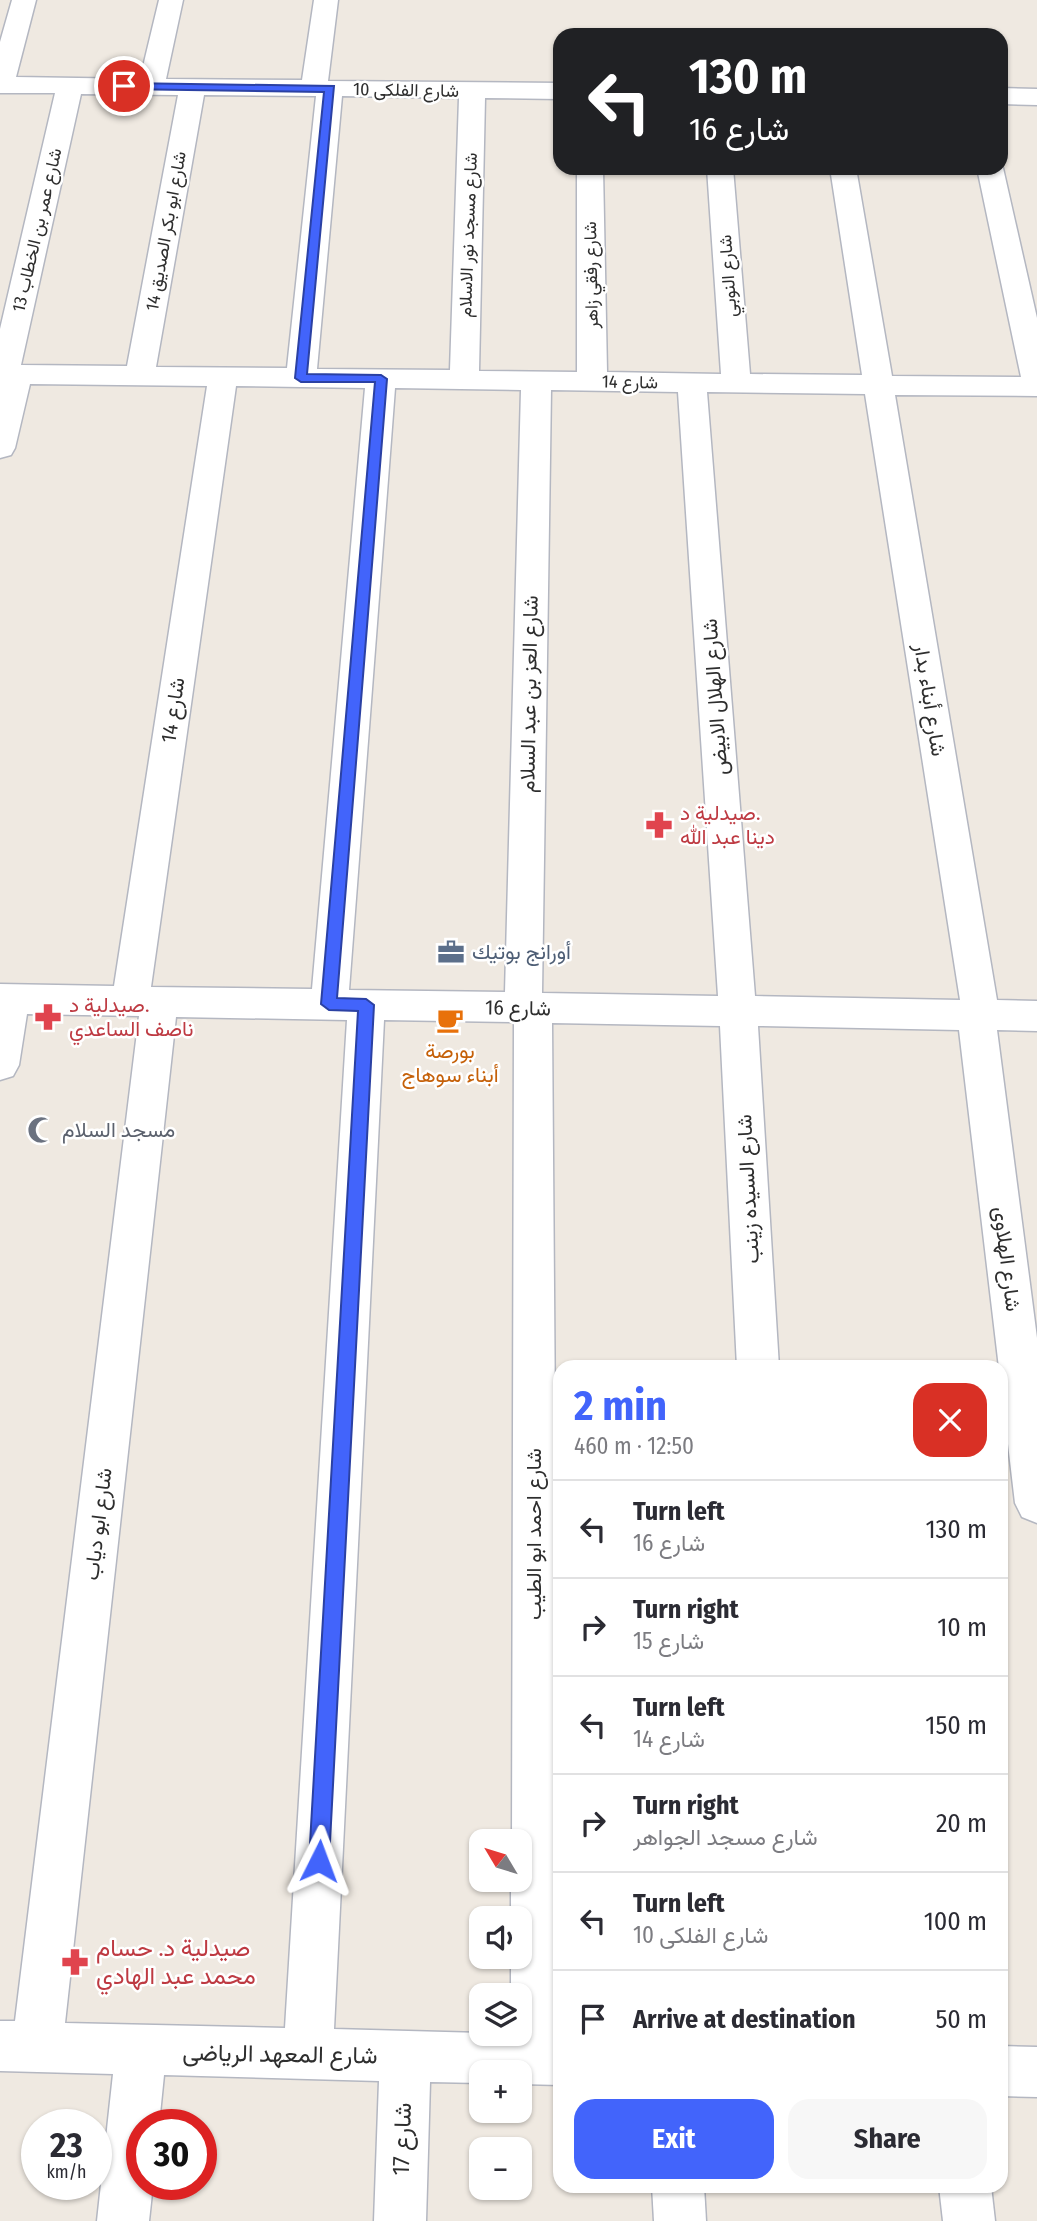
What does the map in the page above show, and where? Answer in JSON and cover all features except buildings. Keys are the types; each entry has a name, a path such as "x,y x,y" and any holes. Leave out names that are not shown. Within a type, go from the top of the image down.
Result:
{"street":[{"path":"1,85 24,0"},
{"path":"151,87 171,0"},
{"path":"301,378 326,0"},
{"name":"شارع الفلكى 10","path":"1,85 553,91"},
{"name":"شارع عمر بن الخطاب 13","path":"0,448 7,374 70,86"},
{"name":"شارع ابو بكر الصديق 14","path":"140,376 191,87"},
{"name":"شارع مسجد نور الاسلام","path":"464,380 472,90"},
{"path":"1008,96 1037,97"},
{"name":"شارع رفقي زاهر","path":"590,175 592,381"},
{"name":"شارع النوبي","path":"721,175 736,383"},
{"name":"شارع أبناء بدار","path":"845,175 979,1015"},
{"path":"992,175 1037,385"},
{"name":"شارع 14","path":"7,374 1037,385"},
{"name":"شارع 14","path":"144,1002 223,376"},
{"path":"308,2055 348,1005 381,379"},
{"name":"شارع العز بن عبد السلام","path":"528,1008 536,380"},
{"name":"شارع الهلال الابيض","path":"692,383 738,1011"},
{"path":"0,1065 6,999"},
{"name":"شارع 16","path":"6,999 1037,1016"},
{"name":"شارع ابو دياب","path":"18,2047 144,1002"},
{"name":"شارع احمد ابو الطيب","path":"528,1008 548,2060"},
{"name":"شارع السيده زينب","path":"738,1011 758,1360"},
{"name":"شارع الهلاوى","path":"979,1015 1037,1503"},
{"name":"شارع المعهد الرياضى","path":"18,2047 548,2060"},
{"path":"123,2221 141,2050"},
{"name":"شارع 17","path":"400,2221 405,2057"},
{"path":"1008,2071 1037,2072"},
{"path":"678,2193 680,2221"},
{"path":"966,2193 969,2221"}],"place":[{"name":"صيدلية د. دينا عبد الله","path":"659,825"},
{"name":"أورانج بوتيك","path":"451,952"},
{"name":"صيدلية د. ناصف الساعدي","path":"48,1017"},
{"name":"بورصة أبناء سوهاج","path":"450,1020"},
{"name":"مسجد السلام","path":"41,1130"},
{"name":"صيدلية د. حسام محمد عبد الهادي","path":"75,1962"}],"route":[{"path":"124,86 330,89 301,378 381,379 329,1004 366,1005 319,1861"}]}
